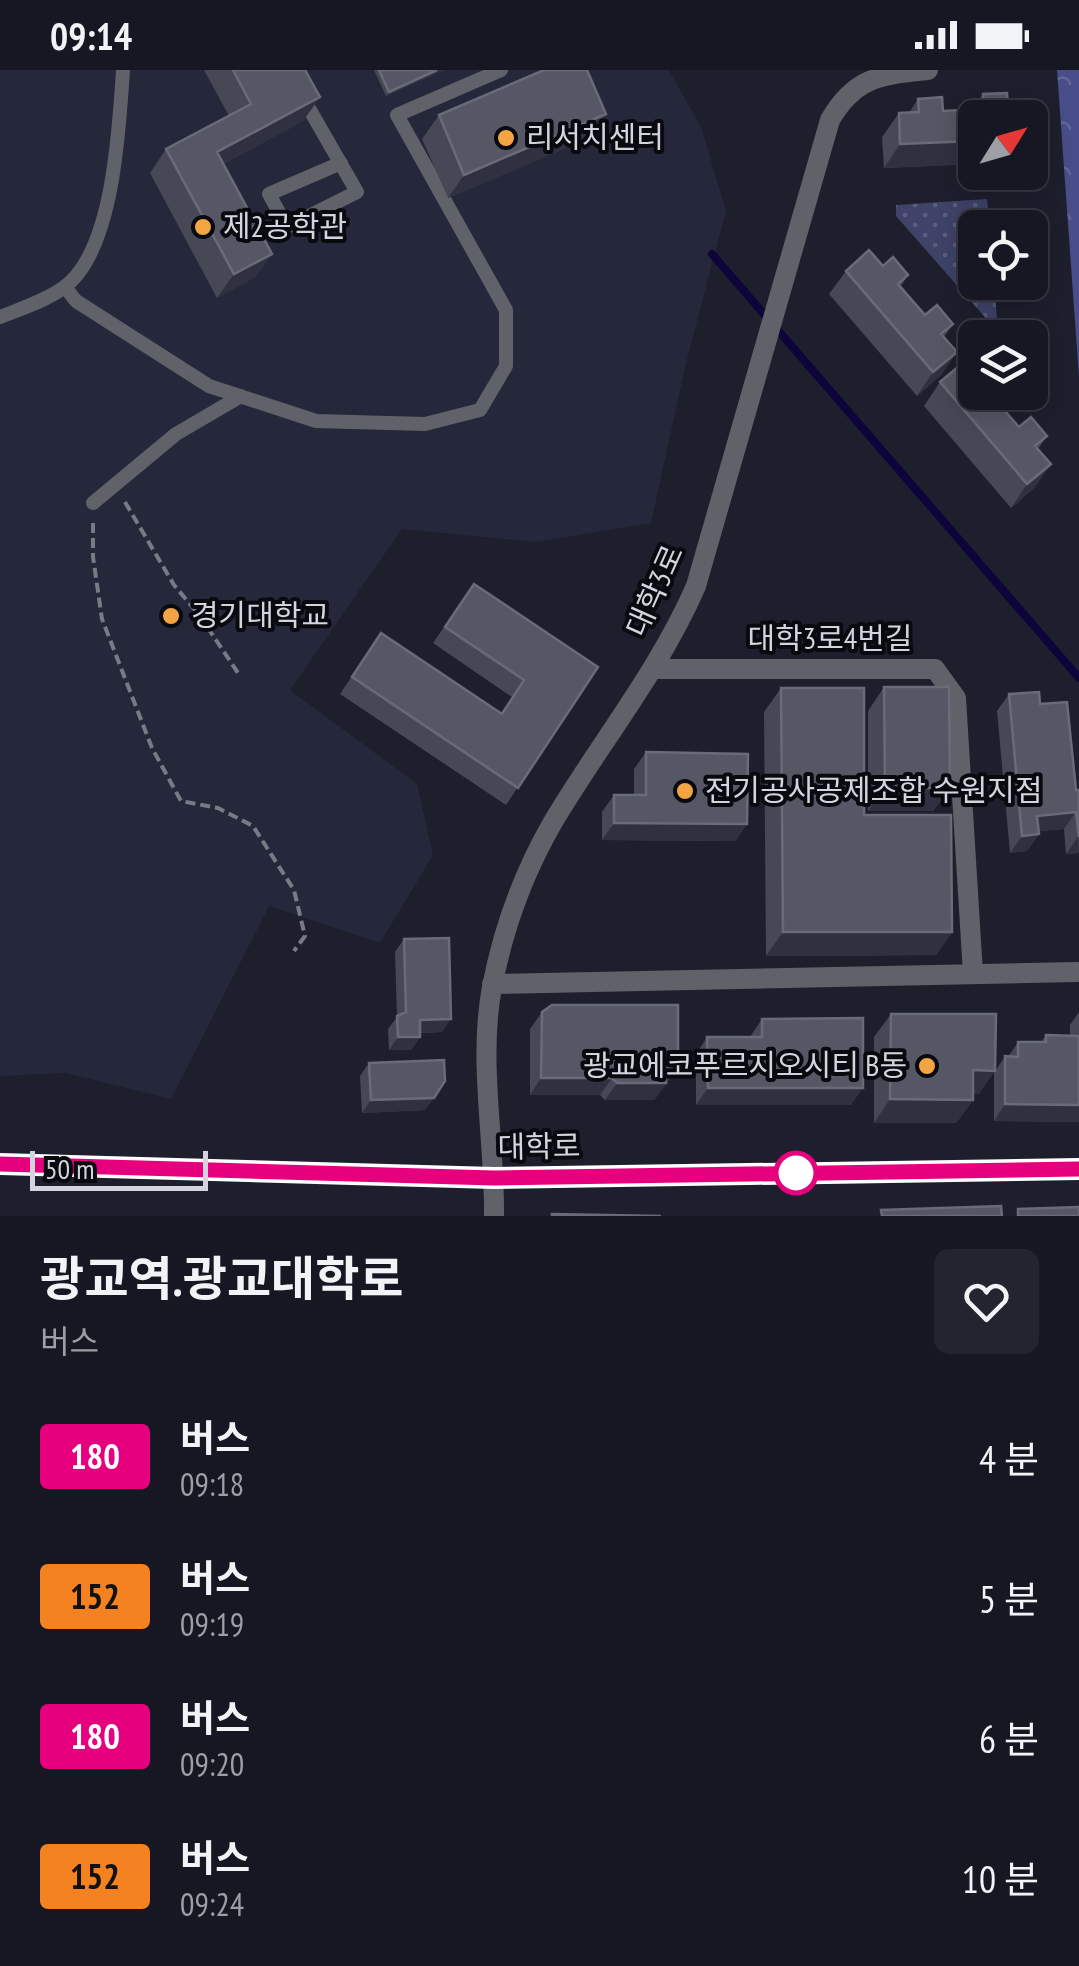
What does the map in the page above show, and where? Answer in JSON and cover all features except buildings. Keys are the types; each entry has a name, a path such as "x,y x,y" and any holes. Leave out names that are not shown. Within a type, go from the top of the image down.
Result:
{"street":[{"name":"대학3로","path":"494,1216 485,1034 492,984 514,905 552,826 676,631 696,586 830,120 842,98 858,84 880,76 928,70"},
{"name":"대학3로4번길","path":"652,668 936,669 956,698 973,974"},
{"path":"492,984 1077,972"},
{"name":"대학로","path":"0,1164 494,1178 1079,1169"}],"lane":[{"path":"0,317 66,287 91,252 116,168 123,70"},
{"path":"287,70 357,192 288,227 269,194 340,164"},
{"path":"66,287 76,300 209,386 316,421 425,424 480,410 506,366 506,310 397,115 500,70"},
{"path":"93,503 176,434 241,396"}],"path":[{"path":"114,486 174,586 200,616 238,673"},
{"path":"93,503 94,557 102,619 152,748 181,800 218,808 254,826 294,890 304,936 294,951"}],"shaded area":[{"name":"경기대학교","path":"0,70 669,70 701,127 726,211 686,363 651,523 536,542 402,529 290,690 417,784 433,855 380,943 269,906 171,1099 66,1073 0,1076"},
{"path":"987,199 988,210 958,210 958,287 896,216 896,205"},
{"path":"970,300 995,300 997,320 987,320"}],"green space":[{"path":"1057,70 1079,70 1079,377"}],"waterway":[{"path":"712,254 1079,678"}],"bus line":[{"name":"180","path":"0,1164 494,1178 1079,1169"}],"place":[{"name":"리서치센터","path":"506,138"},
{"name":"제2공학관","path":"203,227"},
{"name":"경기대학교","path":"171,616"},
{"name":"전기공사공제조합 수원지점","path":"685,791"},
{"name":"광교에코푸르지오시티 B동","path":"927,1066"}]}
